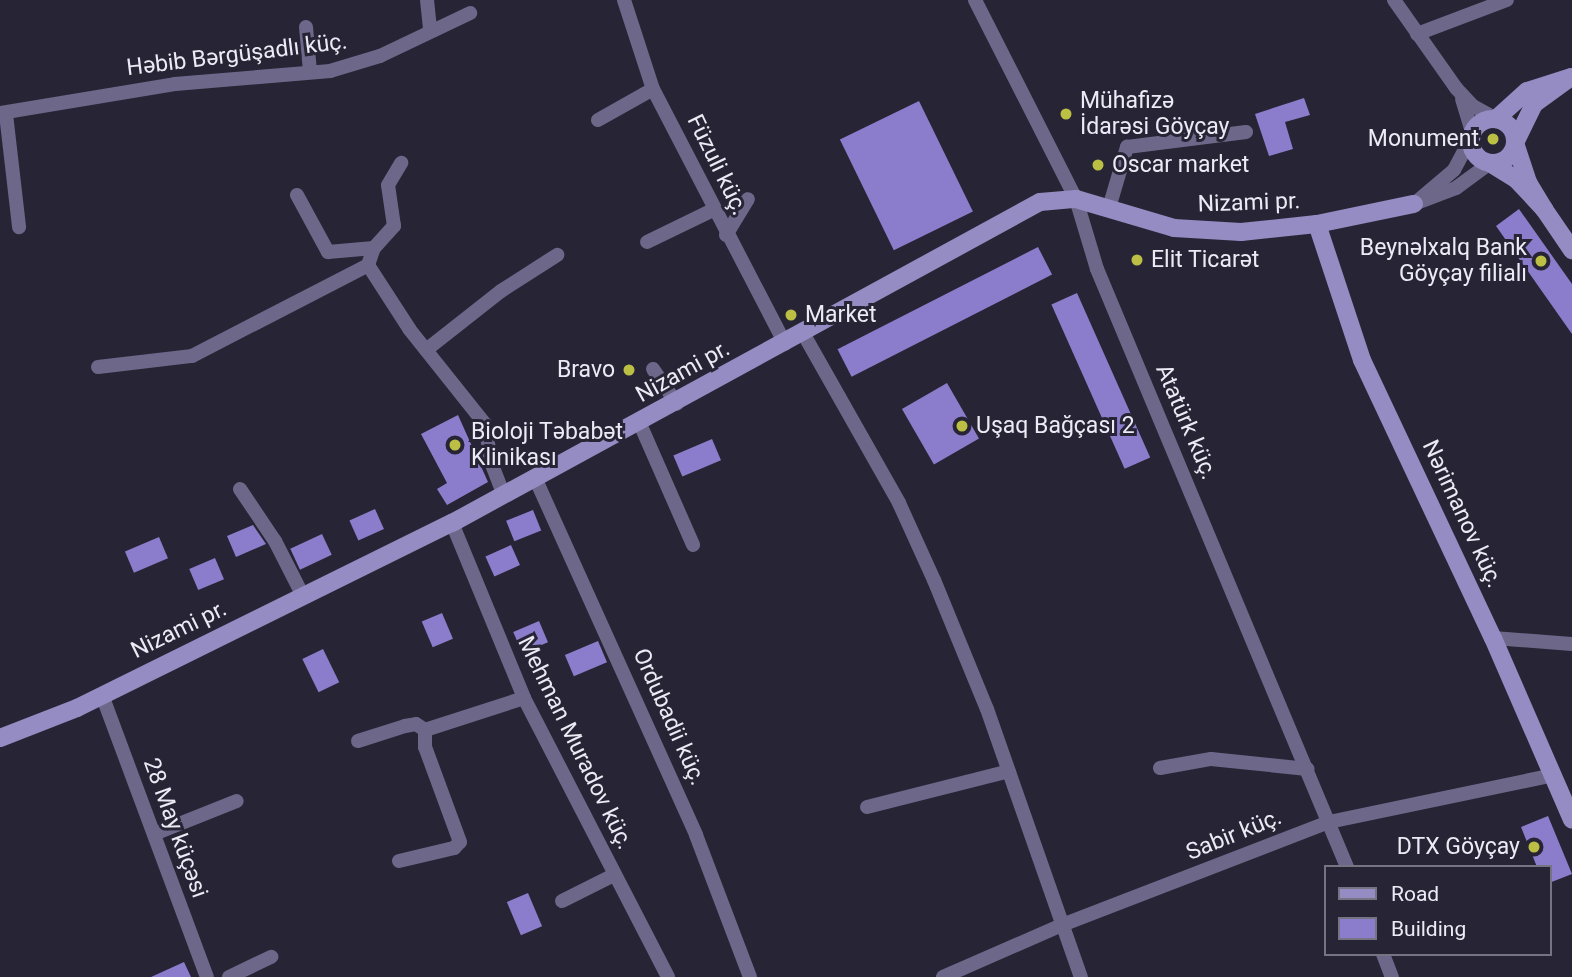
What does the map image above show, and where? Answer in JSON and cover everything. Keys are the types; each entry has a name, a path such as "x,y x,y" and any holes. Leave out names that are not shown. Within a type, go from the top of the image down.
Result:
{"street":[{"path":"427,0 430,32"},
{"name":"Füzuli küç.","path":"624,0 653,89 713,210 785,344"},
{"name":"Atatürk küç.","path":"975,0 1076,199 1097,269 1346,865"},
{"path":"1394,0 1456,88 1481,112 1508,125 1528,182 1572,250"},
{"path":"1417,34 1507,0"},
{"name":"Həbib Bərgüşadlı küç.","path":"3,113 175,84 310,72 380,56 470,13"},
{"path":"306,27 310,72"},
{"path":"1414,204 1454,170 1481,122 1496,119 1527,91 1572,77"},
{"path":"1414,204 1456,188 1490,163 1505,159 1534,104 1572,77"},
{"path":"1456,88 1477,157 1517,180 1544,209"},
{"path":"598,120 653,89"},
{"path":"3,113 19,227"},
{"path":"1109,208 1127,147 1246,132"},
{"path":"98,368 192,356 368,265 374,248 394,226 388,185 401,163"},
{"path":"297,195 328,252 374,248"},
{"path":"726,234 748,199"},
{"name":"Nizami pr.","path":"0,738 102,695 536,480 1040,202 1076,199 1174,228 1203,231 1317,225 1414,204"},
{"path":"647,242 713,210"},
{"name":"Nərimanov küç.","path":"1317,225 1362,359 1493,638 1572,820"},
{"path":"426,350 502,291 557,255"},
{"path":"368,265 426,350 485,424 504,496"},
{"path":"803,333 899,503 1009,771 1081,977"},
{"path":"653,369 677,404"},
{"path":"640,424 693,545"},
{"name":"Ordubadii küç.","path":"536,480 696,835 750,977"},
{"path":"240,489 275,541 303,596"},
{"name":"Mehman Muradov küç.","path":"452,523 524,698 668,977"},
{"path":"1493,638 1572,644"},
{"name":"28 May küçəsi","path":"102,695 207,977"},
{"path":"425,730 524,698"},
{"path":"358,741 416,724 425,730"},
{"path":"399,861 454,848 460,842 425,747 425,730"},
{"path":"1160,768 1211,759 1307,769"},
{"path":"867,807 1009,771"},
{"name":"Sabir küç.","path":"943,977 1062,925 1329,822 1553,775"},
{"path":"154,834 237,801"},
{"path":"562,901 614,875"},
{"path":"1384,956 1392,977"},
{"path":"229,977 271,957"}],"building":[{"path":"1304,98 1310,115 1285,122 1293,149 1269,156 1255,114"},
{"path":"919,101 973,212 894,250 840,140"},
{"path":"1519,209 1572,284 1572,334 1496,226"},
{"path":"1038,247 1052,275 852,377 838,349"},
{"path":"1077,293 1150,457 1125,469 1051,304"},
{"path":"947,383 979,438 934,464 902,409"},
{"path":"458,415 488,482 447,505 437,489 447,483 421,434"},
{"path":"712,439 721,460 682,477 673,455"},
{"path":"375,509 384,529 358,540 349,520"},
{"path":"533,510 541,530 514,541 506,521"},
{"path":"253,525 266,544 236,557 227,536"},
{"path":"322,534 332,555 300,570 290,549"},
{"path":"159,537 168,558 134,573 125,551"},
{"path":"511,545 520,565 494,576 485,556"},
{"path":"215,558 224,579 198,590 189,569"},
{"path":"442,613 453,639 433,647 422,622"},
{"path":"539,621 548,642 522,653 513,632"},
{"path":"598,641 607,662 574,676 565,655"},
{"path":"323,649 339,682 319,692 302,659"},
{"path":"1548,816 1572,874 1551,882 1551,865 1536,865 1521,827"},
{"path":"528,893 542,926 521,935 507,902"},
{"path":"184,962 191,977 151,977"}],"place":[{"name":"Mühafizə İdarəsi Göyçay","path":"1066,114"},
{"name":"Monument","path":"1493,139"},
{"name":"Oscar market","path":"1098,165"},
{"name":"Elit Ticarət","path":"1137,260"},
{"name":"Beynəlxalq Bank Göyçay filialı","path":"1541,261"},
{"name":"Market","path":"791,315"},
{"name":"Bravo","path":"629,370"},
{"name":"Uşaq Bağçası 2","path":"962,426"},
{"name":"Bioloji Təbabət Klinikası","path":"455,445"},
{"name":"DTX Göyçay","path":"1534,847"}]}
